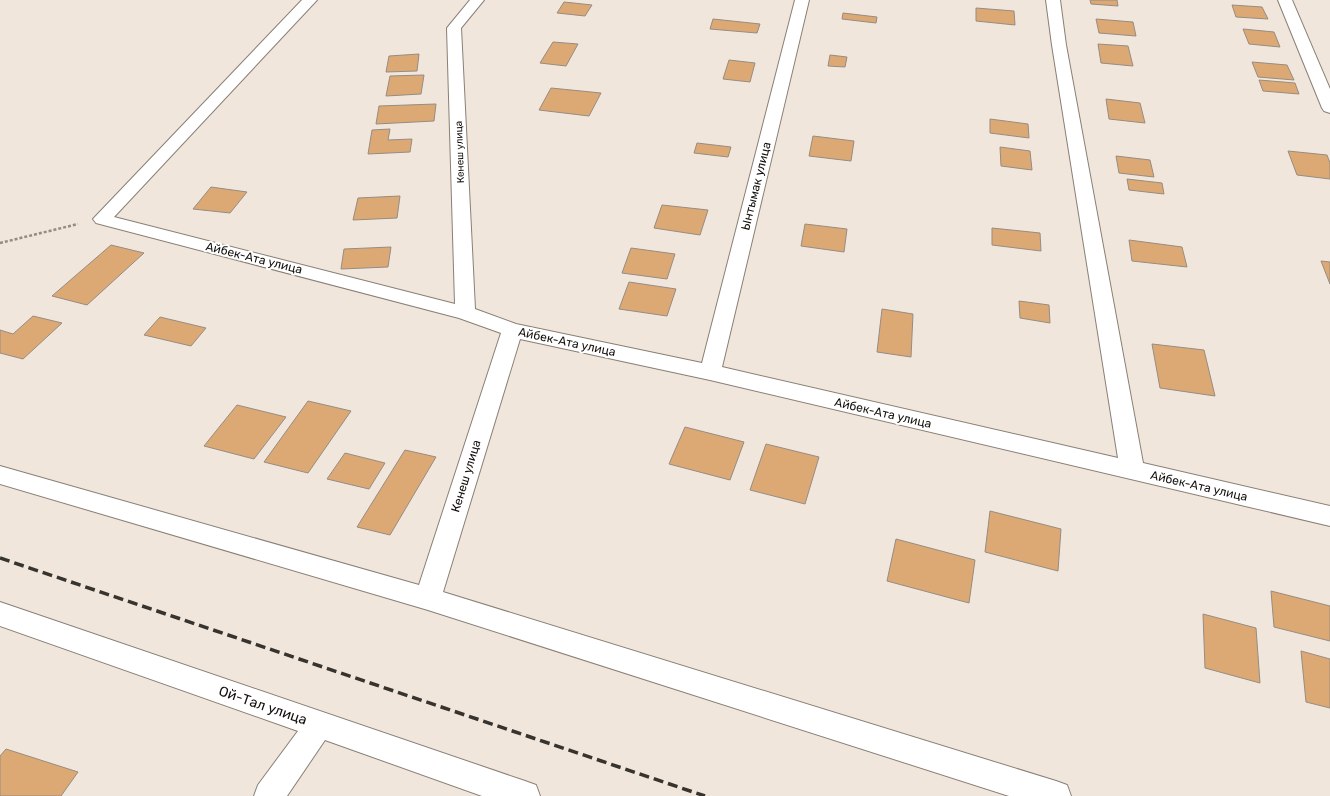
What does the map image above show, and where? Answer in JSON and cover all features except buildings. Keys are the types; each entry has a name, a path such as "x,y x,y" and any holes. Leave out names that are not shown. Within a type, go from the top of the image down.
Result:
{"street":[{"path":"102,219 310,0"},
{"name":"Кенеш улица","path":"465,313 454,28 477,0"},
{"name":"Ынтымак улица","path":"710,372 802,0"},
{"path":"1053,0 1060,53 1132,470"},
{"path":"1285,0 1330,108"},
{"name":"Айбек-Ата улица","path":"102,219 465,313 512,330 710,372 1330,516"},
{"name":"Кенеш улица","path":"428,599 512,330"},
{"path":"0,475 428,599 1056,796"},
{"name":"Ой-Тал улица","path":"0,614 525,796"},
{"path":"269,796 319,725"}],"path":[{"path":"0,243 65,226 102,219"}],"railway":[{"path":"0,558 705,796"}]}
